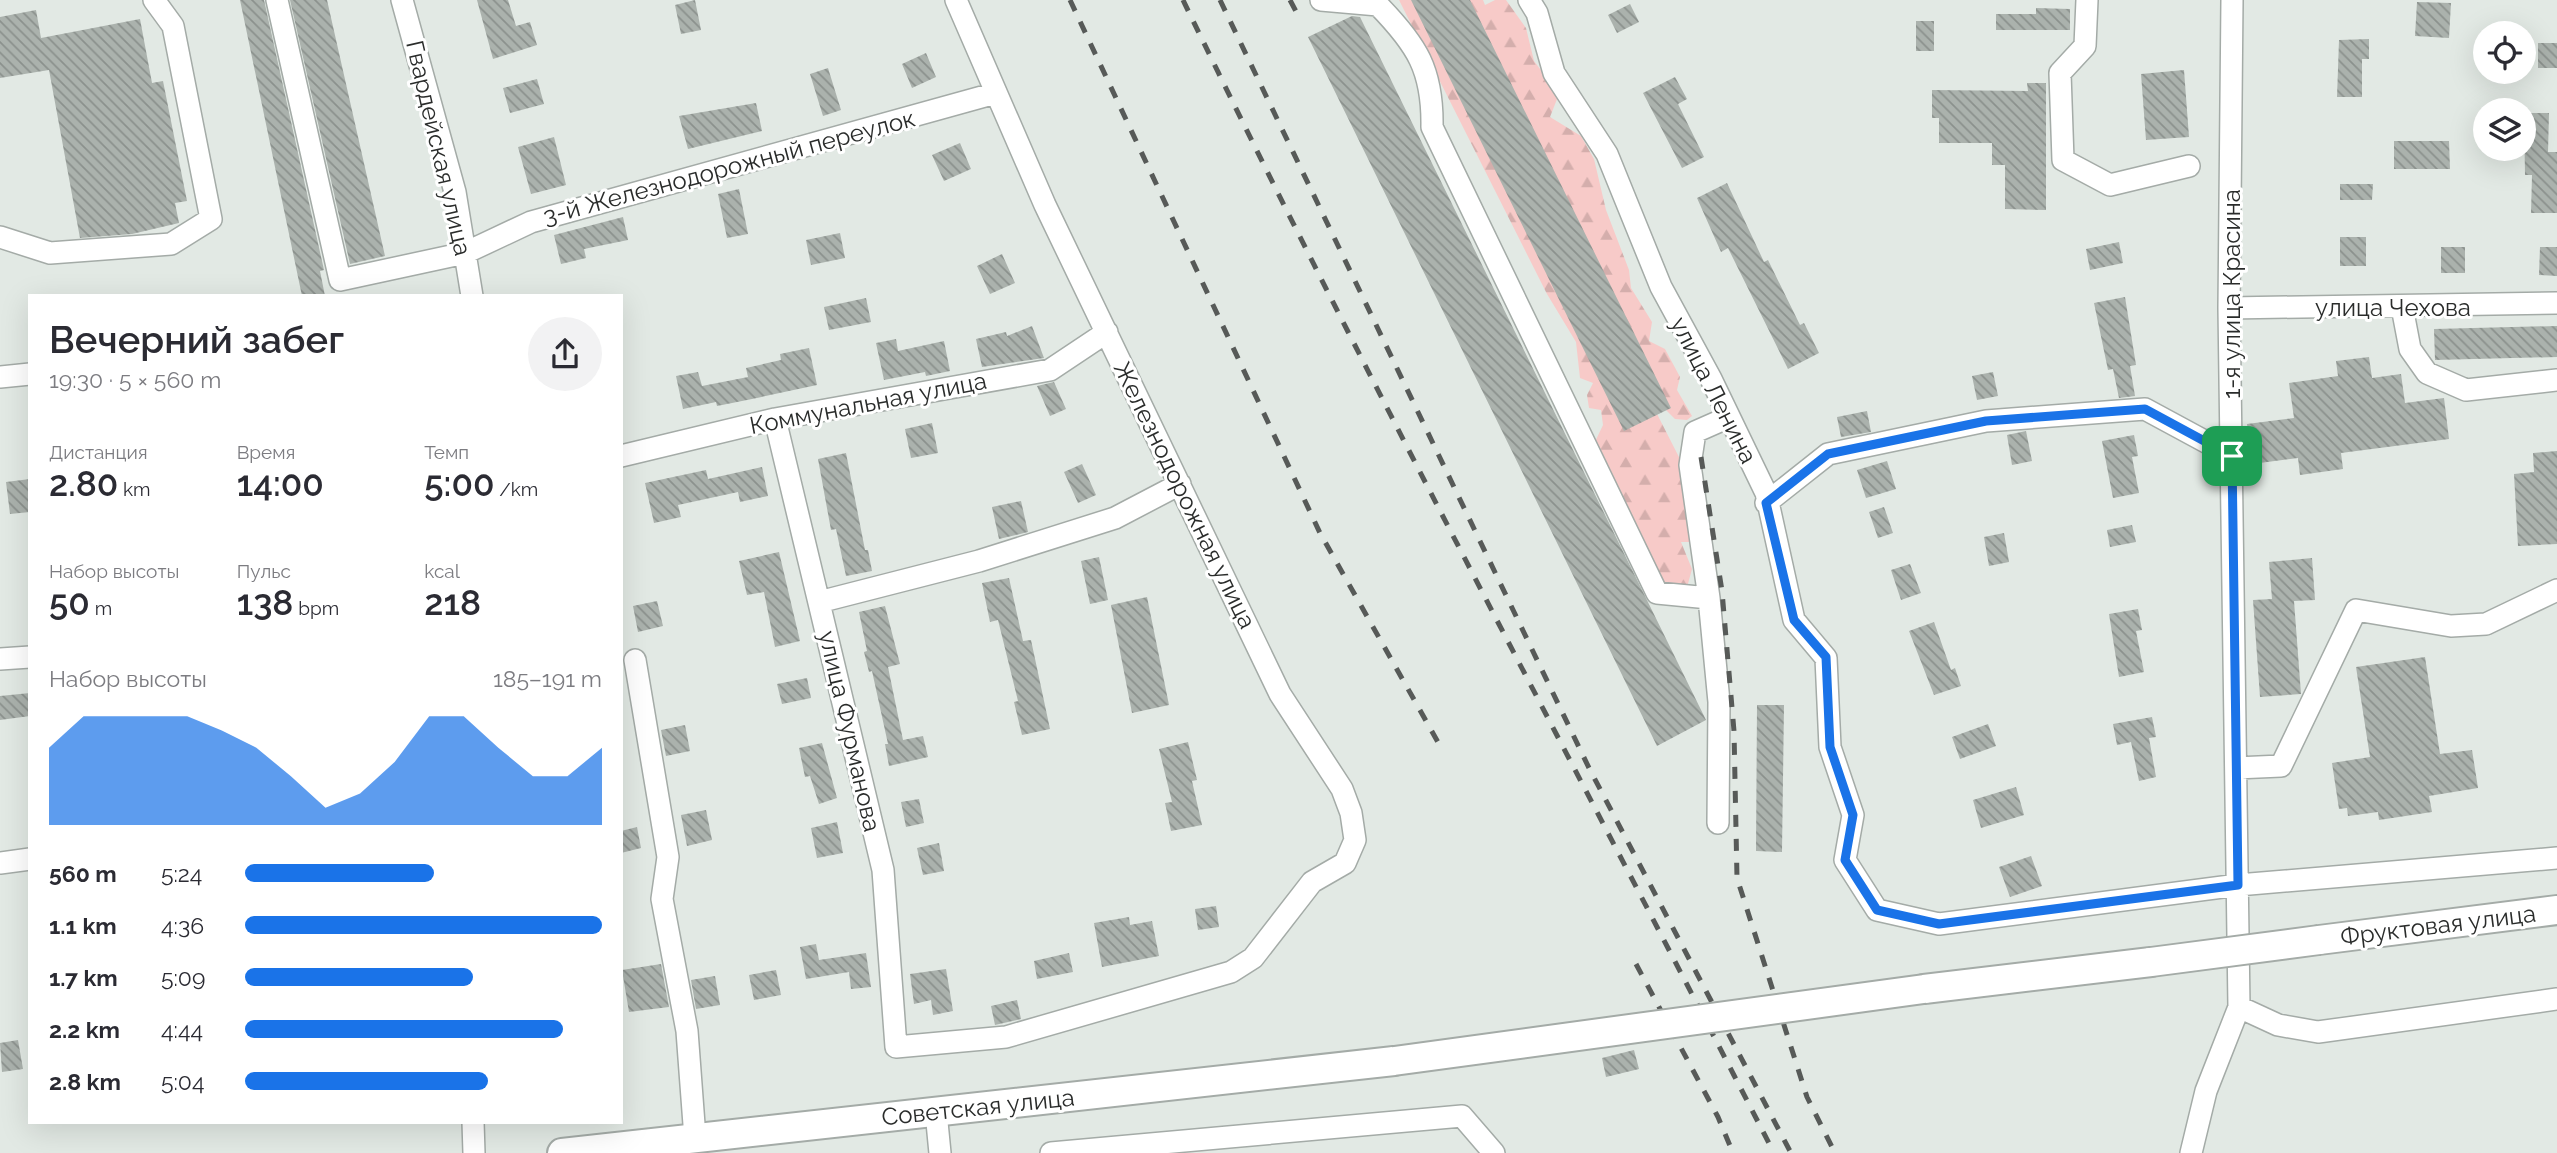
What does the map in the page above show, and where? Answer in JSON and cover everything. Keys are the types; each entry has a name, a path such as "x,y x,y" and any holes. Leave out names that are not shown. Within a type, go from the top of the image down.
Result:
{"main road":[{"name":"Фруктовая улица","path":"1924,989 2557,909"},
{"name":"Советская улица","path":"562,1153 1394,1061 1924,989"}],"street":[{"path":"0,237 50,253 171,244 211,219 173,26 154,0"},
{"name":"3-й Железнодорожный переулок","path":"277,0 340,281 465,253 531,222 996,93"},
{"name":"Гвардейская улица","path":"402,0 455,192 472,294"},
{"name":"Железнодорожная улица","path":"895,1047 1006,1037 1231,972 1253,958 1312,882 1345,863 1355,840 1351,813 1342,789 1280,694 1045,205 956,0"},
{"path":"1321,0 1378,5 1410,38 1432,93 1432,127 1657,593 1709,598"},
{"name":"улица Ленина","path":"1529,0 1537,13 1555,73 1607,154 1661,287 1766,493 1766,503 1794,620 1826,657 1830,747 1853,815 1845,860 1877,910 1939,924 2238,885"},
{"path":"2087,0 2085,46 2060,73 2063,160 2110,185 2189,166"},
{"name":"1-я улица Красина","path":"2232,0 2230,308 2239,1007"},
{"name":"улица Чехова","path":"2230,308 2557,303"},
{"path":"2402,307 2410,349 2427,373 2466,390 2557,380"},
{"name":"Коммунальная улица","path":"623,456 775,419 1050,370 1107,332"},
{"path":"0,377 28,374"},
{"path":"1766,503 1828,454 1986,421 2145,409 2232,456"},
{"path":"1718,823 1719,702 1709,598 1690,465 1695,432 1729,417"},
{"name":"улица Фурманова","path":"775,419 883,870 895,1047"},
{"path":"819,602 979,561 1115,518 1180,484"},
{"path":"2236,768 2281,766 2356,610 2451,626 2486,624 2557,590"},
{"path":"0,659 28,657"},
{"path":"635,660 668,857 662,899 687,1031 695,1139"},
{"path":"2238,885 2557,858"},
{"path":"0,863 28,859"},
{"path":"2192,1153 2191,1144 2206,1091 2239,1007 2278,1026 2318,1032 2557,999"},
{"path":"936,1112 940,1153"},
{"path":"1051,1153 1462,1116 1494,1153"},
{"path":"474,1124 474,1153"}],"green space":[{"path":"1399,0 1483,0 1485,5 1495,0 1506,0 1526,28 1534,61 1559,94 1550,117 1581,136 1594,159 1606,210 1629,270 1631,288 1652,322 1649,341 1665,349 1680,377 1677,390 1692,416 1687,420 1675,419 1662,406 1655,410 1682,463 1694,542 1681,542 1692,569 1686,591 1653,591 1593,446 1603,425 1601,410 1589,408 1587,395 1593,383 1580,378 1576,342 1547,294"}],"building":[{"path":"240,0 264,0 324,270 320,271 325,294 302,294"},
{"path":"290,0 327,0 385,256 350,264"},
{"path":"477,0 508,0 516,26 530,22 537,45 493,59"},
{"path":"695,0 701,30 681,34 675,5"},
{"path":"1411,0 1470,0 1671,408 1624,431"},
{"path":"2417,2 2451,3 2449,38 2415,36"},
{"path":"1630,4 1639,22 1617,33 1608,15"},
{"path":"2036,8 2070,9 2070,30 1996,30 1996,14 2036,14"},
{"path":"36,10 41,38 140,19 152,83 163,81 187,201 175,203 179,223 132,234 80,238 49,70 0,78 0,17"},
{"path":"1352,16 1360,17 1706,720 1657,746 1308,37"},
{"path":"1916,21 1934,21 1934,51 1916,51"},
{"path":"2369,39 2369,59 2362,59 2362,97 2337,97 2339,40"},
{"path":"2538,43 2557,43 2557,68 2538,68"},
{"path":"926,53 936,77 912,88 902,64"},
{"path":"828,68 841,110 823,116 810,74"},
{"path":"2184,70 2189,137 2146,140 2141,74"},
{"path":"1675,77 1687,99 1678,104 1704,157 1682,168 1643,93"},
{"path":"537,79 544,104 510,113 503,88"},
{"path":"2027,83 2046,83 2046,210 2005,209 2005,165 1992,165 1992,143 1939,143 1939,118 1932,118 1932,90 2028,91"},
{"path":"756,103 762,131 688,149 679,116"},
{"path":"2536,113 2549,113 2548,152 2557,152 2557,213 2531,213 2532,175 2525,175 2525,161 2536,161"},
{"path":"554,137 566,185 531,194 518,147"},
{"path":"2394,141 2449,141 2450,169 2394,169"},
{"path":"960,143 971,169 944,181 932,155"},
{"path":"1727,183 1764,262 1768,260 1800,325 1804,323 1819,353 1788,369 1728,248 1721,252 1697,198"},
{"path":"2340,184 2373,184 2372,200 2340,200"},
{"path":"739,189 748,234 727,238 718,194"},
{"path":"623,217 628,240 584,249 586,258 561,264 554,235"},
{"path":"840,233 845,258 811,265 806,240"},
{"path":"2340,237 2366,237 2366,266 2340,266"},
{"path":"2119,242 2123,263 2090,270 2086,249"},
{"path":"2441,247 2465,247 2465,273 2441,273"},
{"path":"2540,247 2557,247 2557,276 2539,275"},
{"path":"1002,254 1015,283 990,294 977,266"},
{"path":"2125,297 2136,365 2130,366 2135,396 2119,398 2113,369 2108,370 2094,303"},
{"path":"866,298 871,322 829,330 824,307"},
{"path":"1032,326 1044,358 982,367 976,339 1006,332 1007,336"},
{"path":"2557,326 2557,357 2435,360 2434,329"},
{"path":"896,339 898,351 944,341 950,371 926,376 925,372 884,380 876,343"},
{"path":"809,348 817,385 717,406 716,402 683,409 676,376 698,372 702,386 748,377 746,368 781,360 780,354"},
{"path":"2369,357 2372,378 2401,374 2405,403 2444,398 2449,439 2341,453 2343,469 2300,475 2298,458 2252,464 2247,424 2294,418 2289,383 2338,376 2336,361"},
{"path":"1993,372 1998,396 1977,400 1972,376"},
{"path":"1054,382 1066,409 1050,416 1037,386"},
{"path":"1867,411 1871,432 1841,437 1837,417"},
{"path":"932,423 938,453 911,458 905,429"},
{"path":"2026,431 2032,461 2012,465 2007,435"},
{"path":"2134,435 2138,456 2132,457 2139,493 2113,498 2102,441"},
{"path":"2557,451 2557,544 2518,546 2514,474 2534,472 2533,453"},
{"path":"846,453 865,550 868,550 872,571 846,576 836,529 831,530 818,459"},
{"path":"1887,461 1896,489 1866,498 1857,470"},
{"path":"1082,464 1096,495 1078,503 1064,472"},
{"path":"762,467 768,496 740,502 738,492 678,505 681,517 654,523 645,483 706,470 708,479"},
{"path":"28,479 28,512 10,514 6,482"},
{"path":"1021,501 1028,532 999,539 992,507"},
{"path":"1884,507 1893,533 1878,538 1869,512"},
{"path":"2132,525 2136,542 2110,547 2107,530"},
{"path":"2004,533 2009,562 1989,566 1984,537"},
{"path":"779,552 800,641 775,647 764,592 747,595 739,561"},
{"path":"1099,557 1108,600 1090,604 1081,561"},
{"path":"2312,558 2315,600 2294,601 2301,694 2260,697 2253,600 2272,599 2269,562"},
{"path":"1910,564 1921,593 1901,600 1891,570"},
{"path":"1009,578 1023,641 1031,640 1050,729 1022,735 1014,702 1018,701 998,620 990,622 982,583"},
{"path":"1147,597 1169,705 1132,713 1111,605"},
{"path":"657,601 663,626 638,632 633,606"},
{"path":"885,606 900,664 888,667 903,740 923,736 928,757 889,766 885,744 888,744 872,671 869,672 864,652 867,651 859,612"},
{"path":"2138,609 2142,630 2136,631 2144,672 2119,677 2109,614"},
{"path":"1934,622 1951,670 1955,668 1961,686 1934,695 1909,631"},
{"path":"2425,657 2440,754 2472,750 2478,788 2429,796 2432,812 2379,820 2378,812 2348,816 2347,808 2339,809 2332,763 2370,757 2356,667"},
{"path":"807,678 811,698 782,704 777,684"},
{"path":"28,693 28,716 0,720 0,696"},
{"path":"1757,705 1784,705 1782,852 1756,851"},
{"path":"2152,717 2156,737 2149,738 2156,777 2139,781 2131,742 2117,745 2113,724"},
{"path":"1988,724 1996,746 1960,759 1952,737"},
{"path":"685,725 690,751 666,756 661,730"},
{"path":"1188,742 1197,780 1192,781 1202,825 1171,831 1165,803 1172,802 1159,749"},
{"path":"822,743 837,798 819,804 810,776 805,777 799,748"},
{"path":"2016,787 2024,815 1981,828 1973,800"},
{"path":"919,799 924,823 906,827 901,802"},
{"path":"706,810 712,840 687,846 681,815"},
{"path":"837,822 843,853 817,858 811,828"},
{"path":"637,827 641,848 623,852 623,830"},
{"path":"939,843 944,871 923,875 917,848"},
{"path":"2031,856 2042,886 2010,897 1999,867"},
{"path":"1216,906 1219,927 1198,930 1195,909"},
{"path":"1129,917 1130,925 1152,921 1159,956 1102,967 1094,923"},
{"path":"816,944 819,960 866,953 871,987 851,989 849,972 806,979 800,947"},
{"path":"1069,953 1073,972 1037,979 1034,961"},
{"path":"661,964 669,1007 629,1012 623,970"},
{"path":"946,969 953,1011 933,1015 931,1000 914,1004 910,974"},
{"path":"776,970 781,995 754,1000 749,975"},
{"path":"715,976 720,1005 696,1009 691,980"},
{"path":"1017,1000 1021,1019 995,1025 991,1006"},
{"path":"18,1040 23,1069 2,1072 0,1043"},
{"path":"1634,1050 1639,1069 1606,1077 1602,1058"}],"railway":[{"path":"1070,0 1320,533 1443,751"},
{"path":"1183,0 1401,435 1774,1153"},
{"path":"1220,0 1589,768 1791,1153"},
{"path":"1290,0 1300,19"},
{"path":"1701,457 1722,591 1734,731 1737,878 1807,1097 1835,1153"},
{"path":"1636,964 1718,1117 1733,1153"}],"route":[{"path":"2145,409 2232,456 2238,885 1939,924 1877,910 1845,860 1853,815 1830,747 1826,657 1794,620 1766,503 1828,454 1986,421 2145,409"}]}
